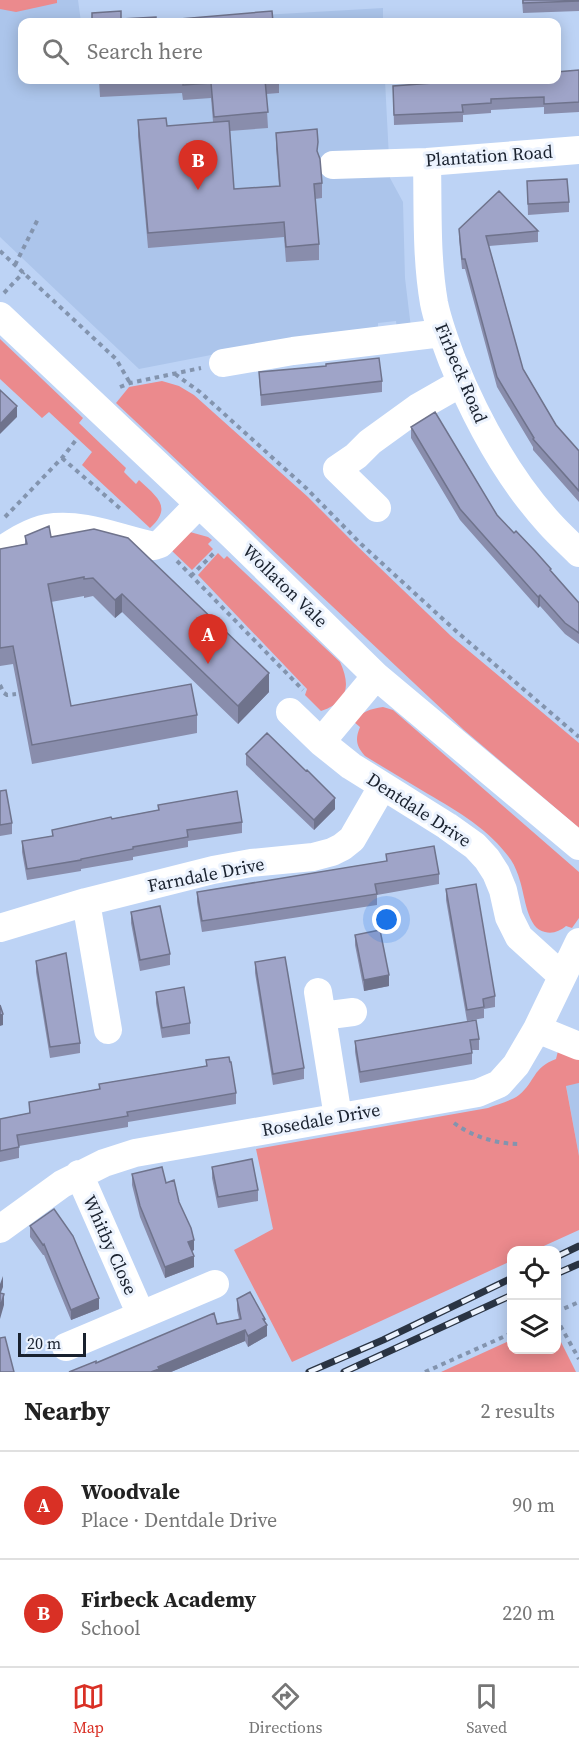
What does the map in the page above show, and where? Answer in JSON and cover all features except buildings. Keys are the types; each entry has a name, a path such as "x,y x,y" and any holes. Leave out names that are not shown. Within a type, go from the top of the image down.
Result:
{"street":[{"name":"Plantation Road","path":"333,165 413,162 579,150"},
{"name":"Firbeck Road","path":"413,162 434,305 462,386 504,465 550,525 579,553"},
{"name":"Wollaton Vale","path":"0,316 232,535 376,676 579,846"},
{"path":"223,363 293,351 442,333"},
{"path":"377,508 338,469 370,442 417,408 452,388 462,386"},
{"path":"0,551 30,534 45,528 58,527 106,533 154,546 160,544 198,504"},
{"path":"321,742 376,676"},
{"name":"Dentdale Drive","path":"290,712 321,742 351,766 475,846 496,873 503,890 509,917 519,937 562,976"},
{"name":"Farndale Drive","path":"0,928 87,902 213,870 252,863 313,857 332,852 352,839 382,787"},
{"path":"87,902 116,998 108,1030"},
{"name":"Rosedale Drive","path":"0,1229 62,1184 104,1163 135,1153 478,1093 499,1084 516,1065 537,1029 579,942"},
{"path":"338,1117 320,1004 353,1012"},
{"path":"537,1029 579,1046"},
{"name":"Whitby Close","path":"80,1174 141,1315"},
{"name":"Whitby Close","path":"66,1347 215,1284"}],"path":[{"path":"15,265 39,217"},
{"path":"0,251 116,359 130,383"},
{"path":"0,297 24,272"},
{"path":"120,387 223,363"},
{"path":"176,374 200,392 306,488 361,544 456,631 579,737"},
{"path":"0,521 62,458 76,440"},
{"path":"62,458 125,513"},
{"path":"191,576 232,535"},
{"path":"160,544 304,690 286,708 290,712"},
{"path":"0,685 7,696 16,694"},
{"path":"445,1099 448,1115 454,1124 485,1139 520,1144"},
{"path":"561,1310 579,1302"},
{"path":"561,1326 579,1359"},
{"path":"425,1372 507,1335"}],"shaded area":[{"path":"0,0 78,0 80,18 18,18 18,84 385,84 390,178 403,202 405,278 411,328 397,330 396,321 378,323 378,332 278,342 139,369 0,237"},
{"path":"0,0 57,0 57,3 16,12 0,9"},
{"path":"383,8 383,18 212,18"},
{"path":"0,339 83,418 79,423 126,468 124,472 136,484 139,480 160,502 161,514 150,528 82,465 92,452 49,412 42,418 0,379"},
{"path":"162,381 179,386 194,395 308,497 451,636 579,743 579,828 464,730 116,403 129,387"},
{"path":"190,532 208,537 212,540 208,544 213,549 192,570 171,550"},
{"path":"218,553 224,559 227,556 340,662 346,686 342,698 337,703 321,711 305,695 307,689 198,575"},
{"path":"383,707 393,710 579,872 579,918 572,928 566,926 551,933 539,930 530,918 514,865 494,840 462,815 365,756 357,742 360,727 354,722 367,711"},
{"path":"558,1051 579,1057 579,1083 566,1086 579,1156 579,1230 544,1246 507,1246 507,1263 292,1362 234,1250 273,1229 256,1149 488,1108 519,1095 542,1066 556,1059"},
{"path":"579,1083 579,1156 566,1085"},
{"path":"507,1342 507,1354 561,1354 561,1342 576,1372 441,1372"}],"railway":[{"path":"561,1255 579,1246"},
{"path":"561,1272 579,1264"},
{"path":"309,1372 383,1340 507,1280"},
{"path":"344,1372 507,1297"}],"place":[{"name":"Firbeck Academy","path":"198,190"},
{"name":"Woodvale","path":"208,664"}]}
